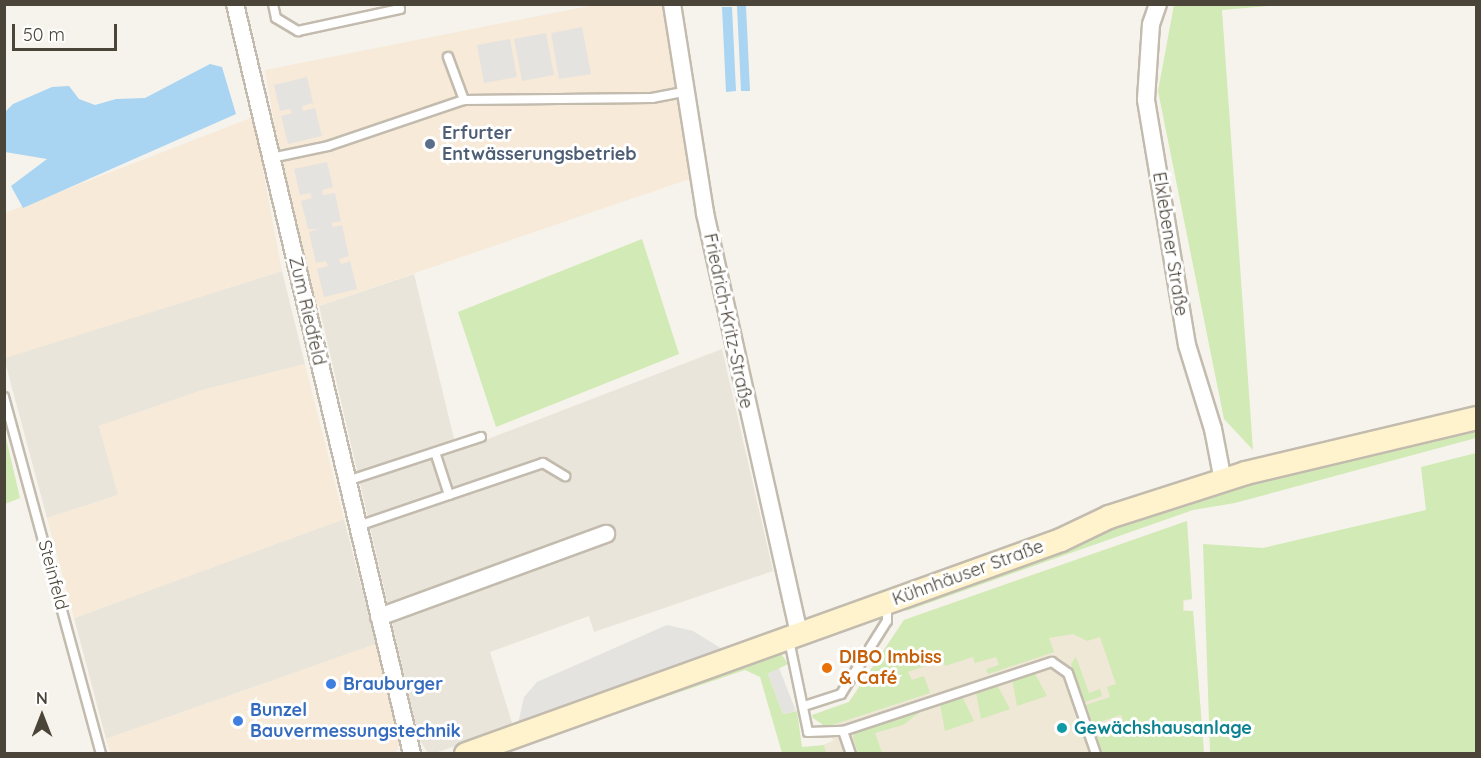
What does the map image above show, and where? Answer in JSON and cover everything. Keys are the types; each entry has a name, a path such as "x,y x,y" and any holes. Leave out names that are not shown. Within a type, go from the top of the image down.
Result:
{"street":[{"name":"Zum Riedfeld","path":"235,4 412,753"},
{"name":"Friedrich-Kritz-Straße","path":"672,4 684,92 729,329 794,636"},
{"name":"Elxlebener Straße","path":"1158,4 1151,24 1146,100 1187,345 1213,429 1223,481"},
{"name":"Kühnhäuser Straße","path":"466,753 1061,540 1109,517 1223,481 1476,418"},
{"path":"380,617 606,534"}],"lane":[{"path":"273,4 276,18 297,31 400,9 399,4"},
{"path":"448,57 464,100"},
{"path":"271,158 328,146 464,100 652,98 684,92"},
{"name":"Steinfeld","path":"4,396 102,753"},
{"path":"347,482 482,437"},
{"path":"435,452 449,495"},
{"path":"358,526 543,463 565,476"},
{"path":"804,706 841,694 887,621 886,603"},
{"path":"794,636 808,732 843,730 1052,662 1068,673 1096,753"},
{"path":"843,730 851,753"}],"shaded area":[{"path":"594,5 681,5 698,176 307,310 265,70"},
{"path":"582,27 591,74 559,79 551,33"},
{"path":"546,33 554,75 522,81 514,39"},
{"path":"510,39 517,77 484,83 477,45"},
{"path":"307,77 313,103 302,106 303,111 315,108 322,136 288,144 281,116 292,113 290,109 280,111 274,85"},
{"path":"253,117 282,271 5,358 5,213"},
{"path":"327,162 333,187 322,190 323,195 335,193 341,221 332,223 332,227 342,225 349,256 339,259 341,264 350,261 357,289 324,297 317,269 328,266 326,261 316,263 309,232 319,229 308,229 301,201 312,198 310,193 300,195 294,169"},
{"path":"282,271 305,364 203,390 99,426 119,495 47,518 4,358"},
{"path":"414,274 457,451 722,349 773,571 594,632 589,616 490,652 513,726 435,753 428,753 419,739 319,306"},
{"path":"305,364 344,519 74,618 47,518 118,495 99,426 203,390"},
{"path":"344,519 376,644 106,739 74,618"},
{"path":"1187,521 1192,599 1184,601 1184,610 1193,611 1204,753 822,754 820,746 833,741 823,711 849,702 904,620"},
{"path":"667,625 693,631 727,652 517,728 524,697 537,682"},
{"path":"376,644 401,742 395,754 111,754 106,739"},
{"path":"779,668 796,711 783,714 768,674"}],"green space":[{"path":"1174,5 1282,5 1222,10 1253,450 1224,419 1158,91"},
{"path":"642,239 679,354 496,427 458,312"},
{"path":"1476,425 1476,438 1235,503 1193,510 906,611 910,601 1200,498"},
{"path":"5,434 20,498 4,504"},
{"path":"1476,453 1476,753 1210,753 1203,544 1263,548 1426,510 1421,467"},
{"path":"1187,521 1192,599 1183,600 1183,611 1193,611 1204,753 1103,753 1097,737 1116,730 1116,723 1123,721 1121,715 1093,724 1086,705 1110,697 1107,687 1116,684 1100,637 1087,641 1073,634 1049,638 1054,652 988,674 986,669 999,665 996,657 975,663 973,657 945,666 942,660 908,672 912,680 924,676 930,693 826,727 813,718 812,715 849,702 904,620"},
{"path":"780,652 788,664 768,674 783,714 797,711 802,747 824,745 826,753 782,753 760,677 745,670 497,754"},
{"path":"1076,657 1089,693 1100,689 1102,696 1085,702 1071,664"},
{"path":"1034,672 1047,696 1017,706 1012,679"},
{"path":"997,685 1010,709 981,719 976,692"},
{"path":"962,696 974,721 945,731 940,704"},
{"path":"916,710 919,713 903,725 875,733 882,753 858,753 853,738 855,731"}],"water":[{"path":"737,6 746,6 750,91 741,91"},
{"path":"722,7 732,7 736,91 726,92"},
{"path":"210,64 222,67 236,114 23,208 11,186 47,159 5,152 5,112 13,104 52,87 69,86 79,99 95,105 116,99 145,98"}],"place":[{"name":"Erfurter Entwässerungsbetrieb","path":"430,144"},
{"name":"DIBO Imbiss & Café","path":"827,668"},
{"name":"Brauburger","path":"331,684"},
{"name":"Bunzel Bauvermessungstechnik","path":"238,721"},
{"name":"Gewächshausanlage","path":"1062,728"}]}
